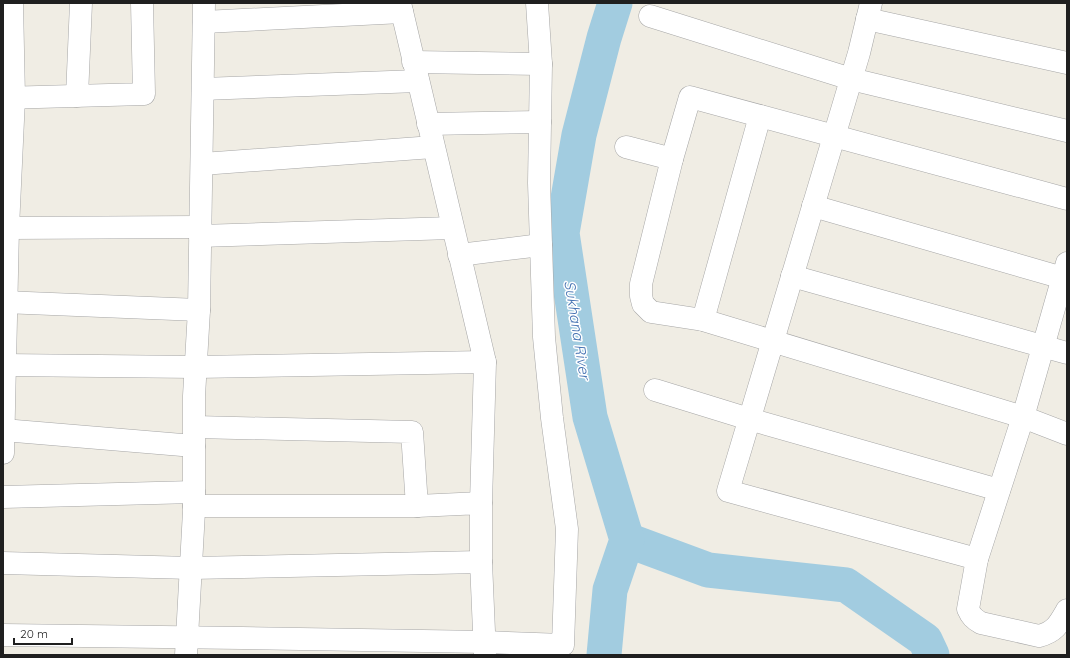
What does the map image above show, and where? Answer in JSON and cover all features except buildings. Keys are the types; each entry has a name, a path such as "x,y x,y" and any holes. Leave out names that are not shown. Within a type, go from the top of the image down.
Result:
{"street":[{"path":"3,454 8,98 12,3"},
{"path":"77,96 81,3"},
{"path":"8,98 144,94 142,3"},
{"path":"3,636 187,646 485,649 563,645 566,528 552,418 544,337 539,183 541,64 537,3"},
{"path":"187,646 194,499 196,367 200,310 204,12 401,8 485,362 481,562 485,649"},
{"path":"978,559 728,491 851,79 866,8 1067,63"},
{"path":"650,16 851,79 1067,131"},
{"path":"203,89 416,71 541,64"},
{"path":"1067,199 690,97 672,159 642,284 641,296 643,304 651,312 703,320 1023,417 1067,434"},
{"path":"703,320 760,116"},
{"path":"428,124 540,122"},
{"path":"202,164 433,147"},
{"path":"626,147 672,159"},
{"path":"813,206 1065,270 1023,417 978,559 968,609 970,616 981,623 1039,636 1048,634 1054,630 1067,610"},
{"path":"6,228 200,232 452,228"},
{"path":"459,255 541,245"},
{"path":"792,276 1043,345 1067,353"},
{"path":"5,302 200,310"},
{"path":"4,365 196,367 485,362"},
{"path":"655,390 749,419 999,490"},
{"path":"3,430 194,436 412,432 417,506"},
{"path":"3,497 194,499 417,506 481,503"},
{"path":"3,563 191,568 481,562"}],"waterway":[{"name":"Sukhana River","path":"604,655 610,590 627,540 590,417 562,233 579,135 604,38 615,3"},
{"path":"627,540 708,570 846,585 925,640 932,655"}]}
